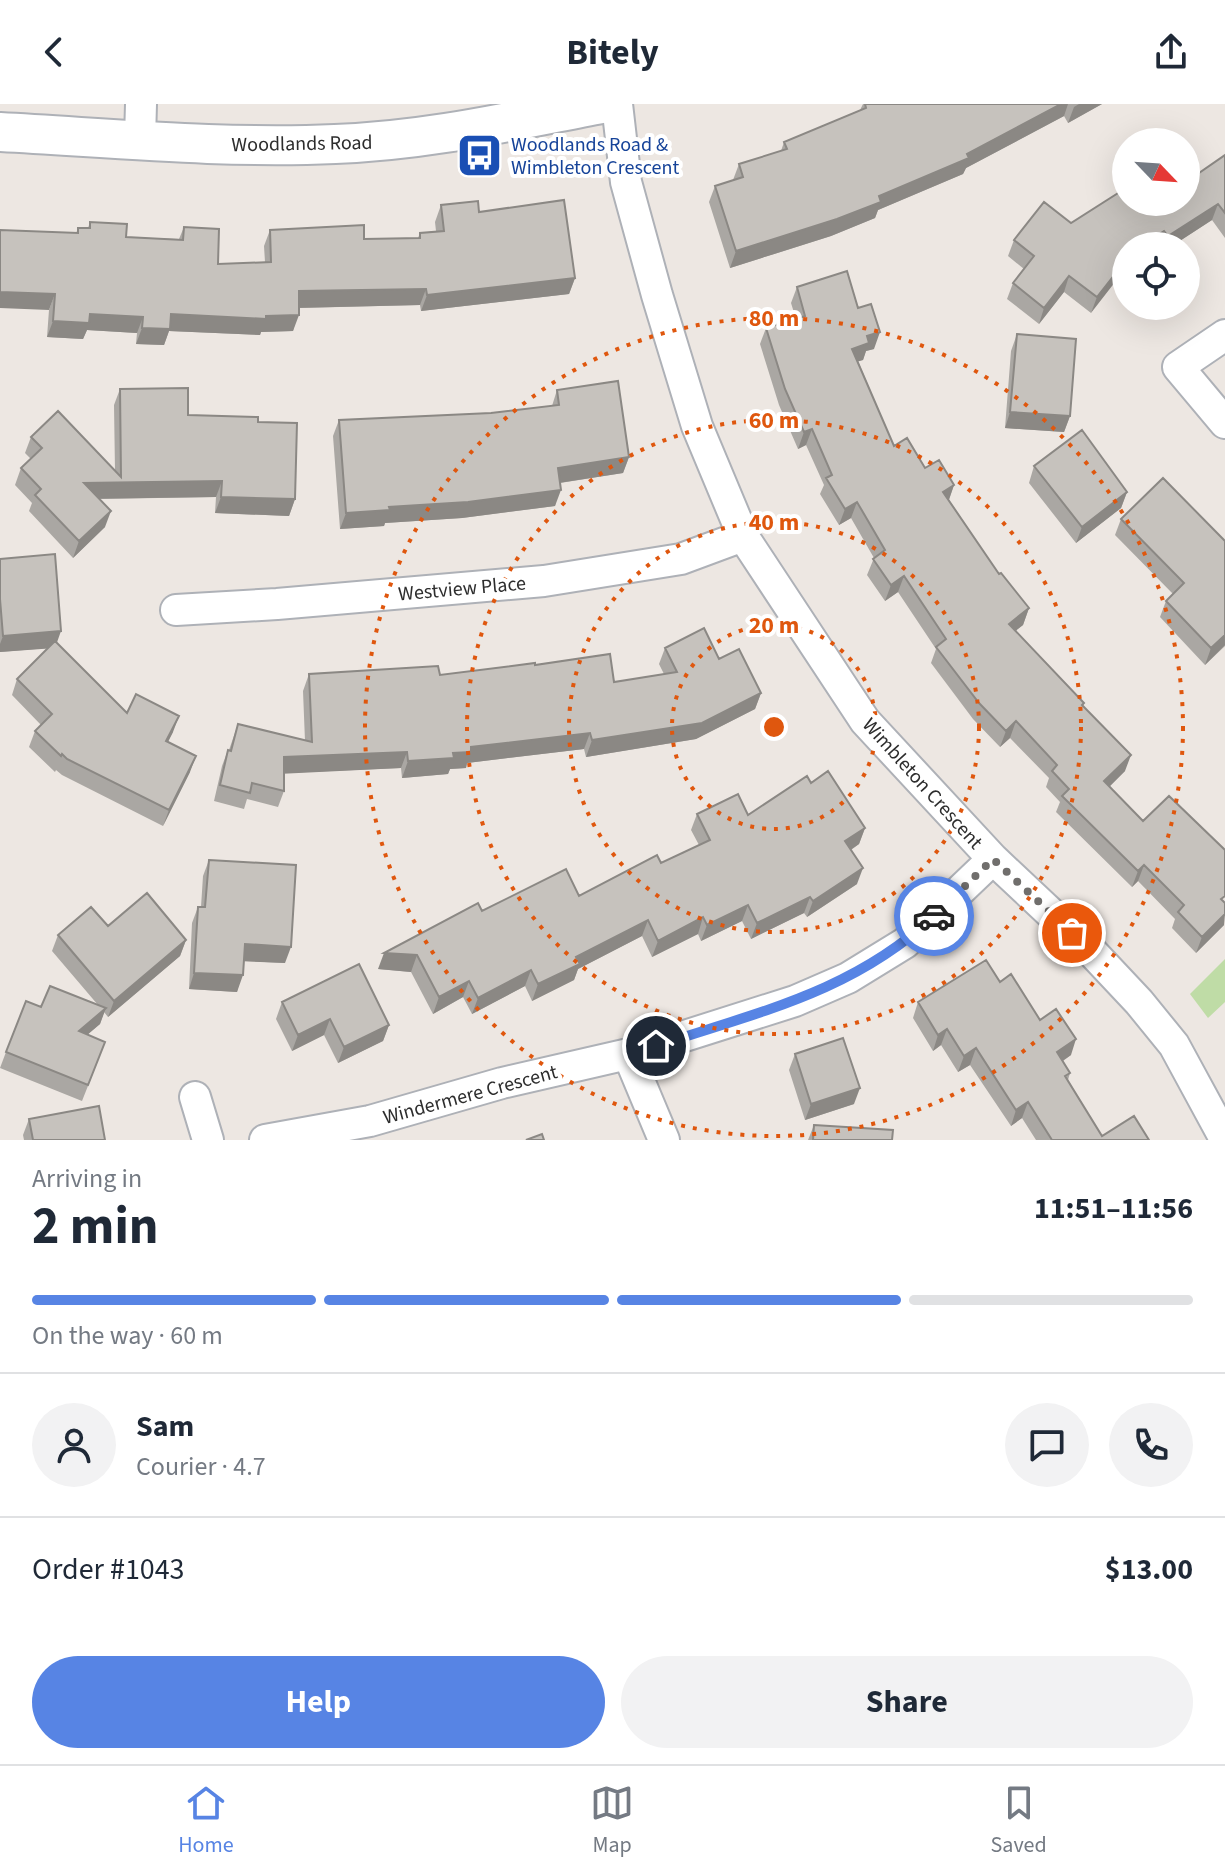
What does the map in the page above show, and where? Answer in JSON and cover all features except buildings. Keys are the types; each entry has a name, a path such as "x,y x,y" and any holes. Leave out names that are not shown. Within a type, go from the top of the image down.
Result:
{"street":[{"name":"Woodlands Road","path":"0,132 140,122 245,145 338,144 461,132 601,104"},
{"name":"Wimbleton Crescent","path":"617,104 626,182 657,295 697,426 743,536 865,721 993,859 1092,952 1139,1002 1174,1045 1225,1139"},
{"path":"1225,335 1178,367 1225,423"},
{"name":"Westview Place","path":"176,610 544,581 681,559 743,536"},
{"name":"Windermere Crescent","path":"265,1140 370,1121 502,1083 628,1054 795,1001 848,978 905,943 993,859"},
{"path":"628,1054 664,1140"},
{"path":"195,1097 208,1140"}],"green space":[{"path":"1225,959 1225,1002 1208,1018 1190,994"}],"way so far":[{"path":"934,916 993,859 1072,933"}],"place":[{"name":"Woodlands Road & Wimbleton Crescent","path":"480,155"}],"route":[{"path":"656,1046 795,1001 848,978 905,943 934,916"}]}
